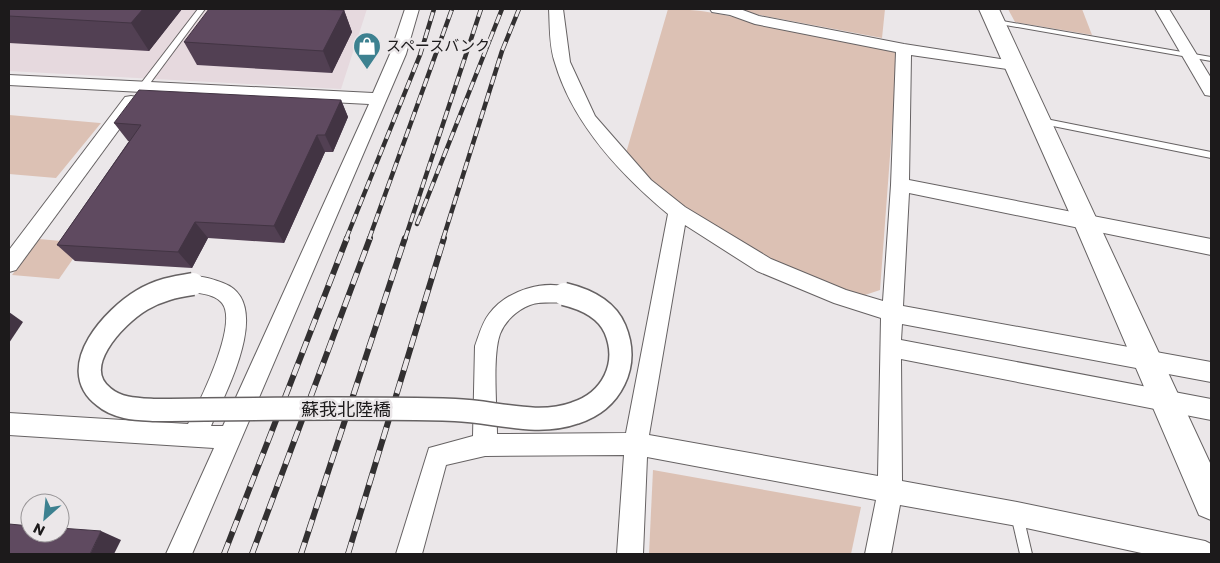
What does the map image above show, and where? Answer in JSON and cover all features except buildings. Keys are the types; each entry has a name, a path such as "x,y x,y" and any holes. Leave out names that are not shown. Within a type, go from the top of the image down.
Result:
{"street":[{"path":"179,554 379,99 398,54 412,9"},
{"path":"556,9 562,62 588,119 646,185 678,212 764,265 841,297 892,313 1211,372"},
{"path":"716,9 733,10 755,20 904,49 1014,64"},
{"path":"1162,9 1211,91"},
{"path":"991,15 1086,221 1211,503"},
{"path":"878,554 890,491 890,347 900,185 904,49"},
{"path":"9,80 379,99"},
{"path":"9,264 142,88"},
{"path":"900,185 1211,247"},
{"path":"630,554 636,444 678,212"},
{"name":"蘇我北陸橋","path":"194,437 202,420 205,412 208,404 216,387 234,342 238,319 236,308 232,300 223,292 213,288 194,284 160,290 135,304 110,324 101,336 90,365 90,381 99,393 111,402 129,408 154,410 164,410 174,410 183,410 193,410 203,410 213,410 459,410 468,411 477,412 486,413 495,414 522,417 550,418 564,416 576,413 598,400 607,392 619,371 621,362 620,340 609,319 601,310 577,296 548,292 522,298 501,314 488,334 486,346 486,366 486,395 486,405 486,415 485,445"},
{"path":"890,347 1211,410"},
{"path":"9,424 231,438"},
{"path":"409,554 436,456 485,445 636,444 1017,514 1205,554"}],"lane":[{"path":"142,88 201,9"},
{"path":"991,15 1211,59"},
{"path":"1039,120 1211,155"},
{"path":"1017,514 1026,554"}],"shaded area":[{"path":"9,9 367,9 341,89 9,71"},
{"path":"668,9 716,13 814,34 898,49 880,290 862,296 784,268 666,197 626,153"},
{"path":"745,9 885,9 882,38 749,13"},
{"path":"1008,9 1082,9 1092,35 1015,22"},
{"path":"9,115 101,123 56,178 9,174"},
{"path":"39,239 84,243 59,279 12,275"},
{"path":"653,470 861,507 851,554 649,554"}],"railway":[{"path":"346,239 420,55 434,9"},
{"path":"369,239 452,9"},
{"path":"405,239 481,9"},
{"path":"417,224 502,9"},
{"path":"443,239 502,51 519,9"},
{"path":"224,554 347,238"},
{"path":"252,554 370,238"},
{"path":"301,554 405,238"},
{"path":"348,554 444,238"}],"place":[{"name":"スペースバンク","path":"367,70"}]}
